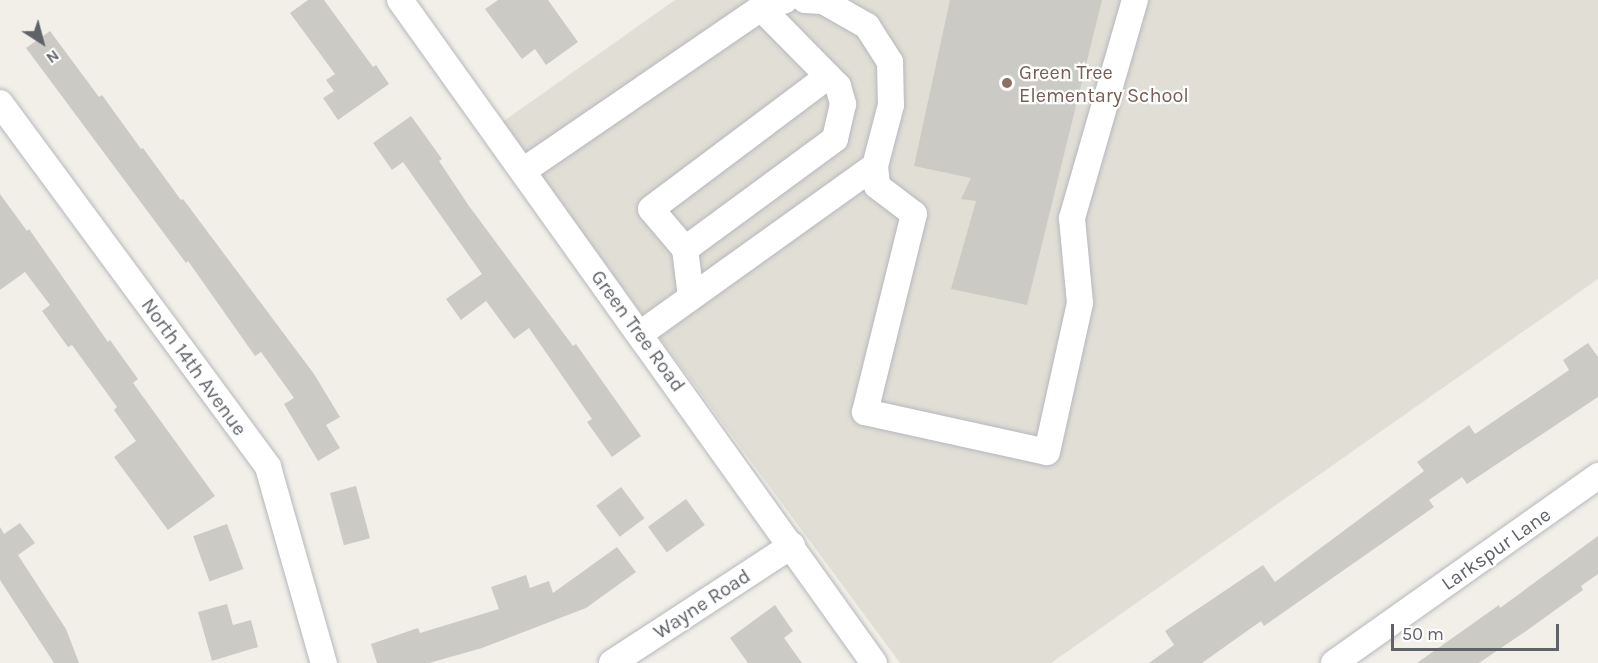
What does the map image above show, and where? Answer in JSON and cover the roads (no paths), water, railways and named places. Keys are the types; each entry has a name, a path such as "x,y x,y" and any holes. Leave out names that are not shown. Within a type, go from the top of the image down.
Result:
{"street":[{"name":"Green Tree Road","path":"400,0 792,545 874,663"},
{"path":"523,171 762,4 785,0"},
{"path":"805,0 823,1 867,26 890,62 891,105 874,166 877,186 914,214 865,412 1047,452 1080,303 1072,218 1135,0"},
{"path":"685,249 835,139 843,105 837,87 762,4"},
{"path":"691,297 685,249 651,209 828,76"},
{"name":"North 14th Avenue","path":"0,103 268,467 324,663"},
{"path":"640,334 874,166"},
{"name":"Larkspur Lane","path":"1334,663 1598,476"},
{"name":"Wayne Road","path":"615,662 792,545"}],"place":[{"name":"Green Tree Elementary School","path":"1007,83"}]}
